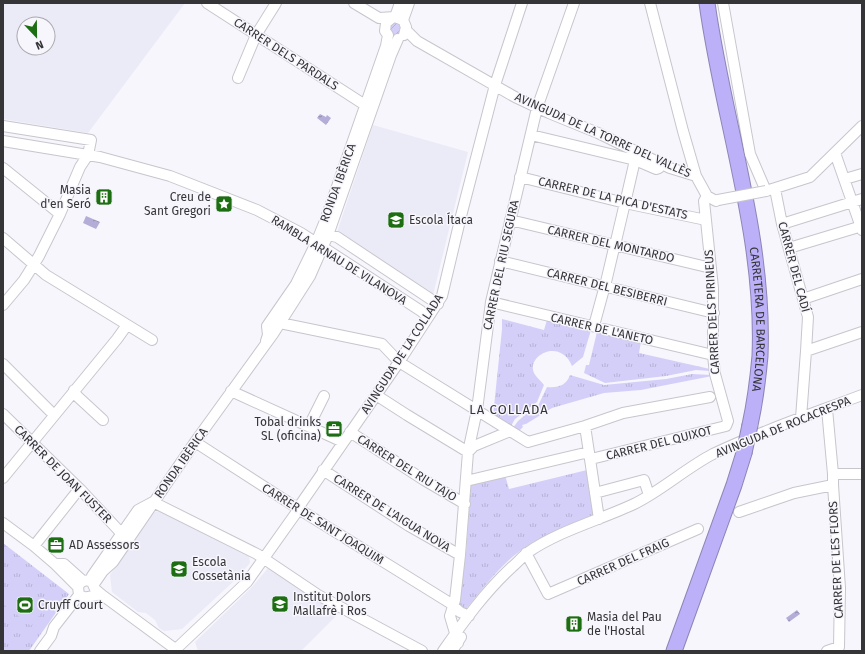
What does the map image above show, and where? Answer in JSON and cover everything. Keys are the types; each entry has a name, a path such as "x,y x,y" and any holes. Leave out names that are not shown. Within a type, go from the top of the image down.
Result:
{"highway":[{"name":"CARRETERA DE BARCELONA","path":"674,649 734,485 744,453 754,405 760,354 757,284 746,205 718,71 706,3"}],"street":[{"name":"CARRER DELS PARDALS","path":"208,3 365,106"},
{"path":"238,78 256,35 276,3"},
{"path":"354,3 379,18 397,19 406,25 406,30"},
{"name":"RONDA IBÈRICA","path":"397,19 400,3"},
{"name":"RONDA IBÈRICA","path":"89,589 103,571 113,562 303,288 320,245 386,46 388,20 397,19 409,3"},
{"name":"AVINGUDA DE LA COLLADA","path":"177,650 247,582 296,513 323,470 438,304 442,296 494,85 522,3"},
{"name":"CARRER DEL RIU SEGURA","path":"455,643 450,616 454,600 460,555 468,452 477,410 491,302 537,108 574,3"},
{"path":"650,3 696,176"},
{"name":"CARRER DEL CADÍ","path":"723,3 750,154 770,190 782,224 808,317 801,418"},
{"path":"379,18 386,31 392,38 399,39"},
{"name":"RONDA IBÈRICA","path":"264,345 268,334 267,326 328,235 391,55 399,39 403,36 406,30"},
{"name":"AVINGUDA DE LA TORRE DEL VALLÈS","path":"406,30 417,41 515,97 537,108 598,133 670,168 696,176 711,199"},
{"name":"AVINGUDA DE LA TORRE DEL VALLÈS","path":"399,39 417,41"},
{"path":"3,126 91,140 88,155 80,167 60,214 34,265 3,305"},
{"path":"711,199 770,190 810,177 862,126"},
{"path":"531,135 635,160 656,169 659,168 598,133"},
{"name":"RAMBLA ARNAU DE VILANOVA","path":"3,141 88,155 170,176 257,210 320,245 421,310 428,317"},
{"path":"789,248 862,227 857,200 845,179 835,153"},
{"path":"595,322 635,160"},
{"path":"3,168 60,214"},
{"path":"845,179 862,174"},
{"name":"CARRER DE LA PICA D'ESTATS","path":"520,177 625,203 706,220"},
{"name":"CARRER DELS PIRINEUS","path":"711,199 704,201 714,313 714,374 728,421 726,426"},
{"path":"782,224 857,200"},
{"name":"CARRER DEL MONTARDO","path":"510,220 711,268"},
{"name":"RAMBLA ARNAU DE VILANOVA","path":"328,235 337,237 438,304"},
{"path":"3,238 46,275 152,340"},
{"name":"CARRER DEL BESIBERRI","path":"500,261 714,313"},
{"path":"803,299 862,279"},
{"name":"CARRER DE L'ANETO","path":"491,302 713,355"},
{"path":"280,323 382,344 399,362 528,442 585,426 623,413 710,397"},
{"path":"3,478 127,325"},
{"path":"806,351 862,332"},
{"path":"386,348 407,350"},
{"path":"3,364 50,411"},
{"path":"74,390 78,396 103,420"},
{"name":"CARRER DEL RIU TAJO","path":"231,391 343,442"},
{"path":"376,395 468,452 474,446 510,431"},
{"path":"309,426 324,396"},
{"name":"AVINGUDA DE ROCACRESPA","path":"443,651 455,643 469,616 498,580 526,554 560,535 636,503 712,455 760,434 862,396"},
{"path":"739,512 794,493 833,485 827,409"},
{"name":"CARRER DE JOAN FUSTER","path":"3,414 122,534"},
{"path":"585,426 599,519"},
{"name":"CARRER DEL QUIXOT","path":"466,481 590,456 726,426"},
{"name":"CARRER DEL RIU TAJO","path":"350,432 464,504"},
{"name":"CARRER DE SANT JOAQUIM","path":"195,442 452,604 460,612 469,616"},
{"name":"CARRER DE L'AIGUA NOVA","path":"323,470 409,526 460,555"},
{"path":"833,474 862,474"},
{"path":"595,493 644,480 649,495"},
{"name":"CARRER DE LES FLORS","path":"827,651 839,647 840,588 833,485"},
{"path":"34,546 78,491"},
{"path":"154,502 257,554 263,560 270,562 318,595 422,651"},
{"name":"RONDA IBÈRICA","path":"89,589 138,510 154,502"},
{"path":"3,523 55,564 64,564 89,589 177,650"},
{"name":"CARRER DEL FRAIG","path":"526,554 548,594 698,529"},
{"path":"40,651 54,627 89,589"}],"shaded area":[{"path":"3,3 185,3 88,133 3,119"},
{"name":"Escola Ítaca","path":"373,125 468,152 433,295 337,232"},
{"name":"Escola Cossetània","path":"159,511 249,555 250,563 235,580 182,629 164,631 159,628 155,620 146,613 138,612 112,592 110,575 154,512"},
{"name":"Institut Dolors Mallafrè i Ros","path":"268,568 340,612 301,651 198,651 195,642 252,587"}],"green space":[{"path":"392,21 401,23 403,32 396,36 390,33 389,25"},
{"path":"502,319 544,330 547,320 591,330 583,357 572,366 567,357 560,352 546,352 539,356 533,367 534,373 544,385 537,402 515,419 511,426 493,416"},
{"path":"597,332 641,342 639,353 710,369 710,371 696,370 666,376 605,383 584,373 586,365 589,365"},
{"path":"692,374 712,376 641,390 604,393 552,408 522,425 523,427 519,431 513,428 518,421 535,407 537,408 547,387 561,386 566,382 570,375 604,385 666,379"},
{"path":"587,470 596,514 550,533 528,545 503,566 466,609 459,605 466,553 471,483 505,475 509,489"},
{"path":"3,543 69,594 29,651 3,651"},
{"name":"Cruyff Court","path":"17,583 46,607 31,626 3,604 3,599"}],"water":[{"path":"320,114 326,117 327,115 331,118 326,125 317,118"},
{"path":"86,216 100,222 96,229 83,223"},
{"path":"797,610 800,614 789,622 786,618"}],"place":[{"name":"Masia d'en Seró","path":"104,197"},
{"name":"Creu de Sant Gregori","path":"224,204"},
{"name":"Escola Ítaca","path":"396,220"},
{"name":"Tobal drinks SL (oficina)","path":"334,429"},
{"name":"AD Assessors","path":"56,545"},
{"name":"Escola Cossetània","path":"179,569"},
{"name":"Institut Dolors Mallafrè i Ros","path":"280,604"},
{"name":"Cruyff Court","path":"25,605"},
{"name":"Masia del Pau de l'Hostal","path":"574,624"}],"district":[{"name":"LA COLLADA","path":"509,409"}]}
